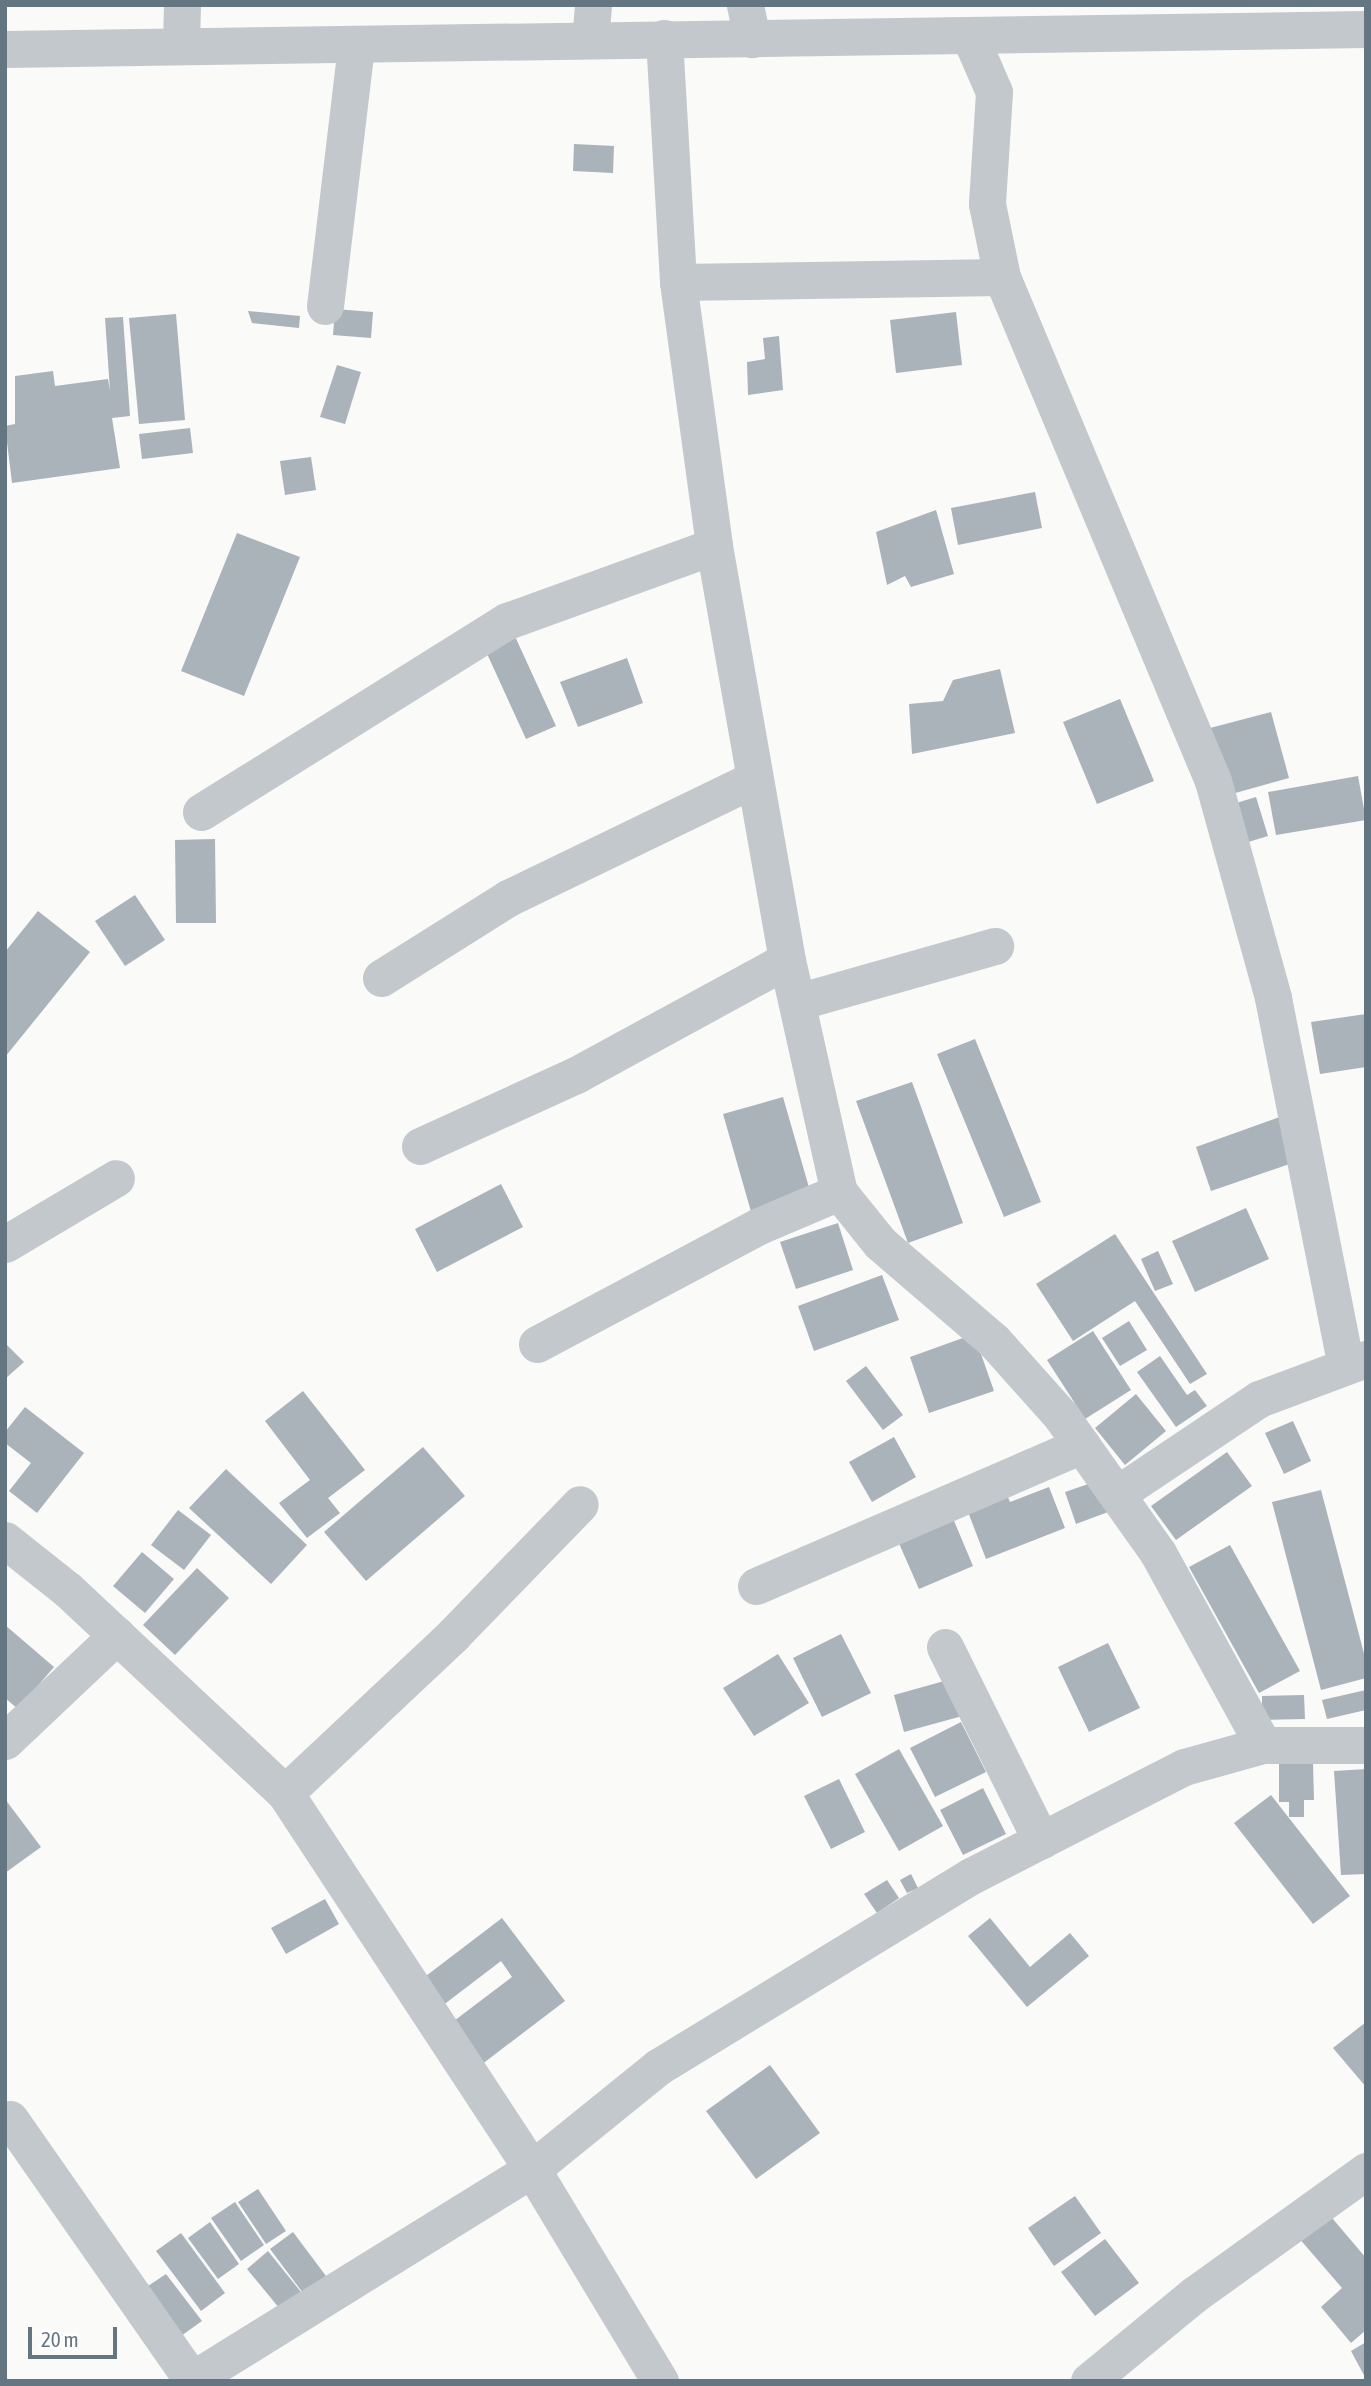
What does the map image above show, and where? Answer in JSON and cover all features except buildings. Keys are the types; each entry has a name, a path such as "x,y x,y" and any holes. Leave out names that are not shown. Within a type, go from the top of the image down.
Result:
{"street":[{"path":"181,45 182,5"},
{"path":"5,48 356,45 591,22 664,38 748,22 971,39 1366,29"},
{"path":"664,38 678,282 714,546 787,960 839,1192 880,1243 994,1341 1082,1445 1158,1553 1263,1745"},
{"path":"971,39 994,92 987,204 1002,276 1213,782 1273,998 1355,1361 1259,1399 1116,1494"},
{"path":"325,306 356,45"},
{"path":"678,282 1002,276"},
{"path":"201,812 507,621 714,546"},
{"path":"381,978 508,898 754,779"},
{"path":"797,1002 995,946"},
{"path":"420,1146 576,1075 787,960"},
{"path":"5,1244 116,1178"},
{"path":"537,1344 759,1226 839,1192"},
{"path":"756,1586 1082,1445"},
{"path":"285,1793 453,1635 580,1504"},
{"path":"5,1540 117,1635 285,1793 532,2169 660,2381"},
{"path":"5,1741 117,1635"},
{"path":"945,1647 1041,1840"},
{"path":"10,2119 191,2380 532,2169 658,2067 1041,1840 1184,1767 1263,1745 1366,1745"},
{"path":"1088,2381 1195,2294 1366,2171"}]}
